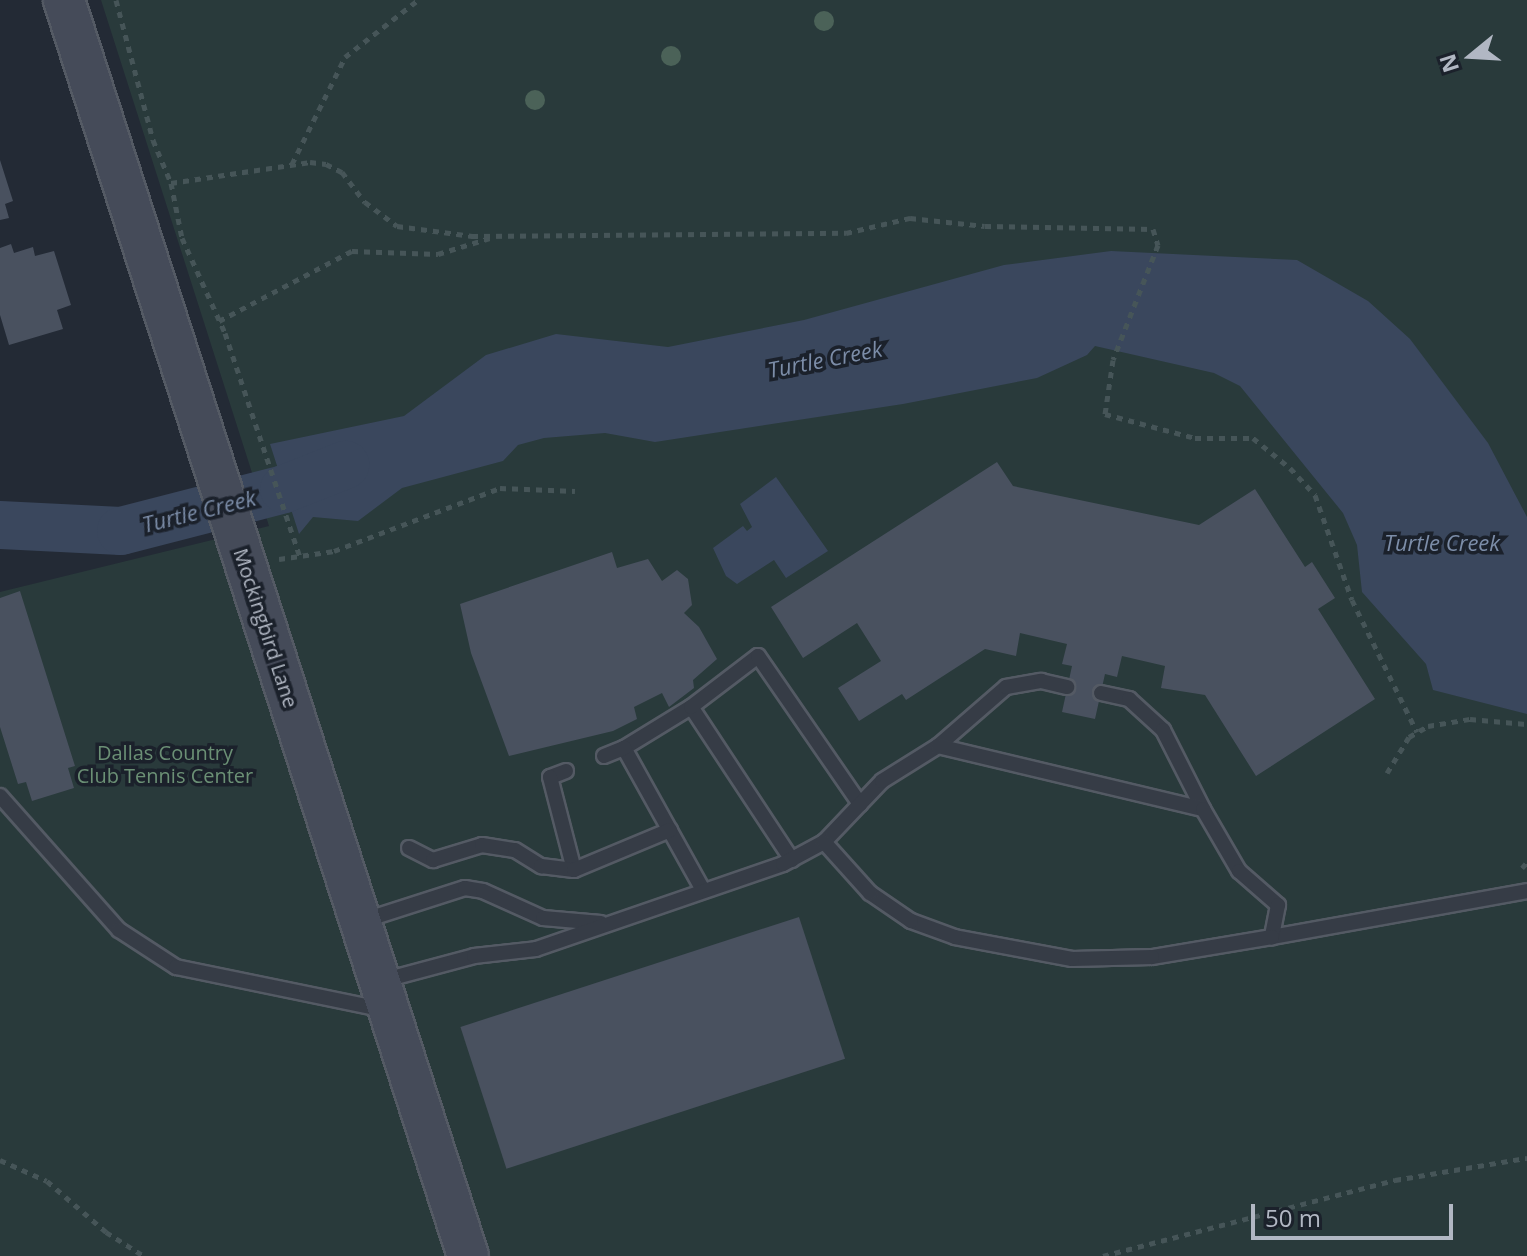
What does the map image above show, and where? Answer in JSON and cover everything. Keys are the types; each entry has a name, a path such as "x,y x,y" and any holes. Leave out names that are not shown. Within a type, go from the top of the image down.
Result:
{"main road":[{"name":"Mockingbird Lane","path":"64,0 205,440 261,558 361,921 468,1256"}],"lane":[{"path":"604,756 624,748 691,707 758,656 860,804"},
{"path":"0,796 119,930 176,967 385,996 474,956 536,949 602,923 792,860 824,842 882,781 938,746 1006,687 1041,681 1067,687"},
{"path":"1101,693 1129,699 1163,730 1239,871 1278,905 1272,937"},
{"path":"691,707 792,860"},
{"path":"938,746 1203,809"},
{"path":"624,748 703,890"},
{"path":"566,771 550,777 574,870"},
{"path":"409,848 433,860 482,845 515,850 541,866 574,870 670,830"},
{"path":"824,842 870,893 911,921 955,937 1072,959 1152,957 1527,891"},
{"path":"361,921 465,888 483,891 543,918 602,923"}],"path":[{"path":"116,0 153,140 171,183 182,238 219,321 300,557"},
{"path":"291,165 345,57 418,0"},
{"path":"171,183 310,162 342,172 365,202 397,226 495,236 846,233 910,218 985,226 1145,226 1156,232 1156,249 1113,360 1105,414 1195,438 1253,438 1315,495 1352,600 1417,732"},
{"path":"219,321 352,251 438,254 495,236"},
{"path":"261,558 300,557 334,551 500,488 575,491"},
{"path":"1387,773 1417,732 1470,719 1527,724"},
{"path":"1522,868 1527,862"},
{"path":"1103,1256 1383,1183 1527,1158"},
{"path":"0,1160 47,1181 144,1256"}],"green space":[{"name":"Dallas Country Club Tennis Center","path":"101,0 1527,0 1527,1256 0,1256 0,592 269,526"}],"water":[{"name":"Turtle Creek","path":"1111,251 1297,260 1368,301 1410,339 1488,443 1527,517 1527,714 1433,690 1426,664 1362,592 1357,545 1343,513 1240,386 1214,373 1095,346 1087,355 1037,378 903,404 655,442 605,433 544,438 518,445 503,461 402,488 358,521 313,517 299,534 270,444 404,416 486,355 556,334 668,347 804,320 1004,265"},
{"path":"776,477 828,551 786,578 774,560 737,584 726,576 713,548 743,526 747,531 752,527 740,504"}],"building":[{"path":"0,160 13,201 5,204 9,218 0,220"},
{"path":"11,244 14,253 33,247 35,256 54,251 71,305 57,310 63,329 9,345 0,315 0,248"},
{"path":"997,462 1013,486 1199,525 1255,489 1305,567 1312,562 1335,598 1318,609 1375,699 1256,776 1205,695 1161,688 1165,666 1122,656 1117,677 1105,674 1095,719 1062,712 1072,666 1062,664 1067,644 1020,633 1016,656 985,649 906,700 902,694 859,721 838,688 881,661 857,623 803,658 771,607"},
{"path":"612,552 617,568 648,559 662,581 677,570 688,579 692,605 684,613 699,627 717,659 693,680 694,688 669,707 662,693 634,707 637,719 613,731 509,756 471,653 460,604"},
{"path":"20,591 75,766 68,768 74,788 32,801 26,782 18,784 0,727 0,598"},
{"path":"799,917 845,1059 506,1169 460,1027"}],"waterway":[{"name":"Turtle Creek","path":"0,525 121,531 284,489 345,465"}]}
